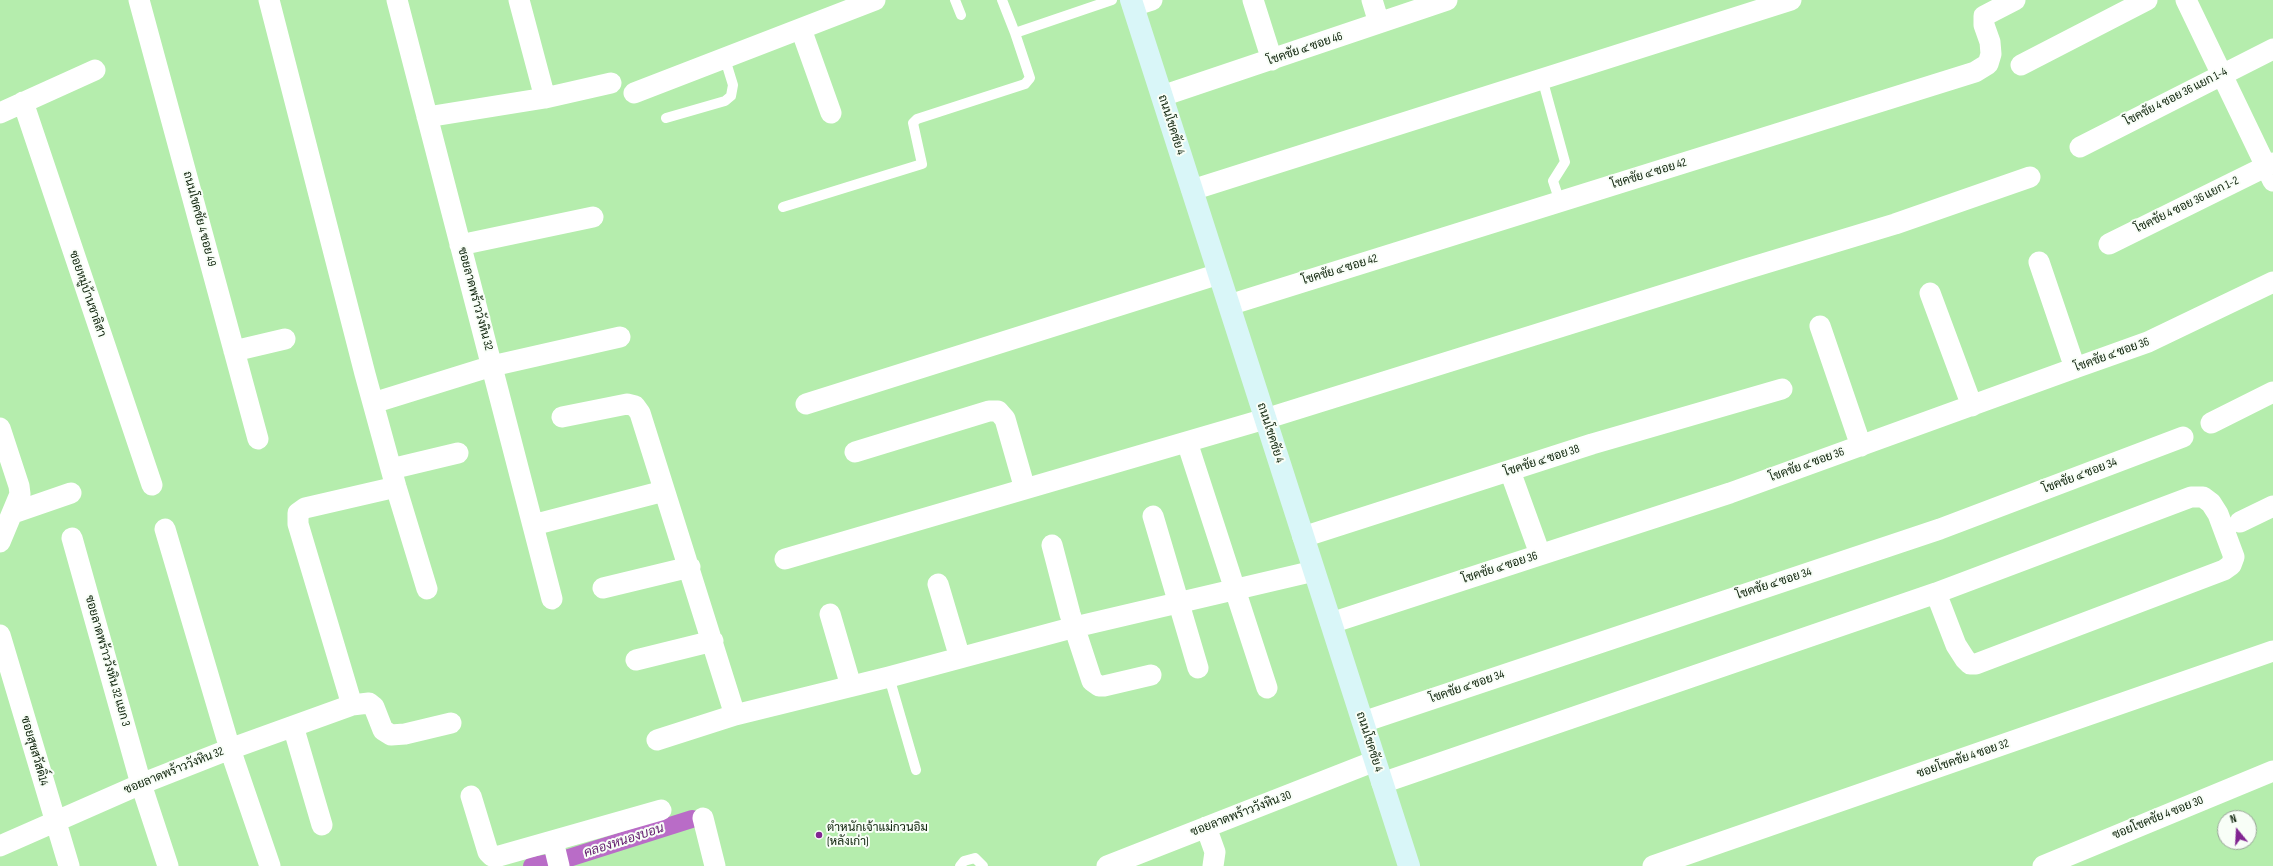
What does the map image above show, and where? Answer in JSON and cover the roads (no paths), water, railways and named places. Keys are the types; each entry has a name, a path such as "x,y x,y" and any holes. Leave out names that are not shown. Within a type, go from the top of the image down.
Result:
{"street":[{"name":"ถนนโชคชัย 4 ซอย 49","path":"139,0 258,439"},
{"path":"269,0 373,404 393,478 427,589"},
{"name":"ซอยลาดพร้าววังหิน 32","path":"397,0 552,599"},
{"path":"519,0 545,98"},
{"path":"634,93 875,0"},
{"path":"1253,0 1272,60"},
{"path":"1372,0 1379,23"},
{"name":"โชคชัย ๔ ซอย 46","path":"1162,96 1447,0"},
{"path":"1192,190 1791,0"},
{"name":"โชคชัย ๔ ซอย 42","path":"1229,305 1975,72 1988,64 1991,54 1990,42 1984,26 1984,16 2015,0"},
{"path":"2021,65 2147,0"},
{"name":"โชคชัย 4 ซอย 36 แยก 1-2","path":"2109,244 2271,170 2186,0"},
{"name":"ถนนโชคชัย 4","path":"1139,2 1162,96 1409,866"},
{"path":"801,29 831,113"},
{"name":"โชคชัย 4 ซอย 36 แยก 1-4","path":"2080,147 2273,49"},
{"path":"0,113 95,70"},
{"path":"428,117 545,98 611,83"},
{"name":"ซอยหมู่บ้านชาลิสา","path":"23,102 152,485"},
{"path":"785,559 1265,419 1746,268 1895,224 2030,177"},
{"path":"460,244 592,216"},
{"path":"2039,262 2076,368"},
{"path":"806,404 1219,274"},
{"name":"โชคชัย ๔ ซอย 36","path":"1331,623 1730,493 1972,406 2148,342 2273,282"},
{"path":"1930,293 1972,406"},
{"path":"1820,326 1861,446"},
{"path":"373,404 492,366 620,337"},
{"path":"234,351 285,339"},
{"name":"โชคชัย ๔ ซอย 38","path":"1303,537 1600,442 1782,389"},
{"path":"2211,423 2273,392"},
{"path":"562,417 627,404 635,406 640,413 664,491 690,567 735,715"},
{"path":"855,452 989,410 998,411 1005,419 1025,489"},
{"path":"0,428 20,486 20,494 0,542"},
{"name":"โชคชัย ๔ ซอย 34","path":"1363,722 1940,529 2182,437"},
{"path":"1187,442 1267,688"},
{"path":"352,705 298,524 298,513 305,508 393,478 458,453"},
{"path":"1510,471 1540,554"},
{"path":"533,525 664,491"},
{"path":"13,513 71,493"},
{"path":"1382,783 1936,593 2191,497 2202,497 2211,503 2218,514 2234,557 2231,565 2224,570 1976,664 1970,664 1956,645 1936,593"},
{"path":"2240,522 2273,506"},
{"path":"1153,516 1198,668"},
{"path":"165,529 230,749 270,866"},
{"name":"ซอยลาดพร้าววังหิน 32 แยก 3","path":"72,538 141,784 168,866"},
{"path":"1052,545 1092,681 1099,686 1151,675"},
{"path":"603,588 690,567"},
{"path":"656,740 735,715 889,677 1075,627 1314,571"},
{"path":"938,584 960,658"},
{"path":"830,614 851,686"},
{"name":"ซอยสุขสวัสดิ์14","path":"0,635 69,866"},
{"path":"636,660 713,641"},
{"name":"ซอยโชคชัย 4 ซอย 32","path":"1653,866 2273,651"},
{"name":"ซอยลาดพร้าววังหิน 32","path":"0,846 141,784 230,749 352,705 369,703 374,707 383,730 391,735 406,734 451,723"},
{"path":"293,726 322,825"},
{"name":"ซอยลาดพร้าววังหิน 30","path":"1107,866 1144,860 1206,828 1375,761"},
{"name":"ซอยโชคชัย 4 ซอย 30","path":"2043,866 2273,771"},
{"path":"471,796 488,852 492,856 556,854 661,810"},
{"path":"703,818 715,866"},
{"path":"1206,828 1214,852 1213,866"}],"lane":[{"path":"955,0 960,15"},
{"path":"783,207 922,164 912,123 917,119 1025,84 1030,78 1002,0"},
{"path":"1014,33 1112,0"},
{"path":"666,118 726,101 731,96 733,85 724,59"},
{"path":"1542,78 1565,162 1553,181 1560,202"},
{"path":"889,677 916,770"},
{"path":"960,866 964,861 975,858 983,866"}],"waterway":[{"name":"คลองหนองบอน","path":"532,866 559,861 692,819"}],"place":[{"name":"ตำหนักเจ้าแม่กวนอิม (หลังเก่า)","path":"819,835"}]}
